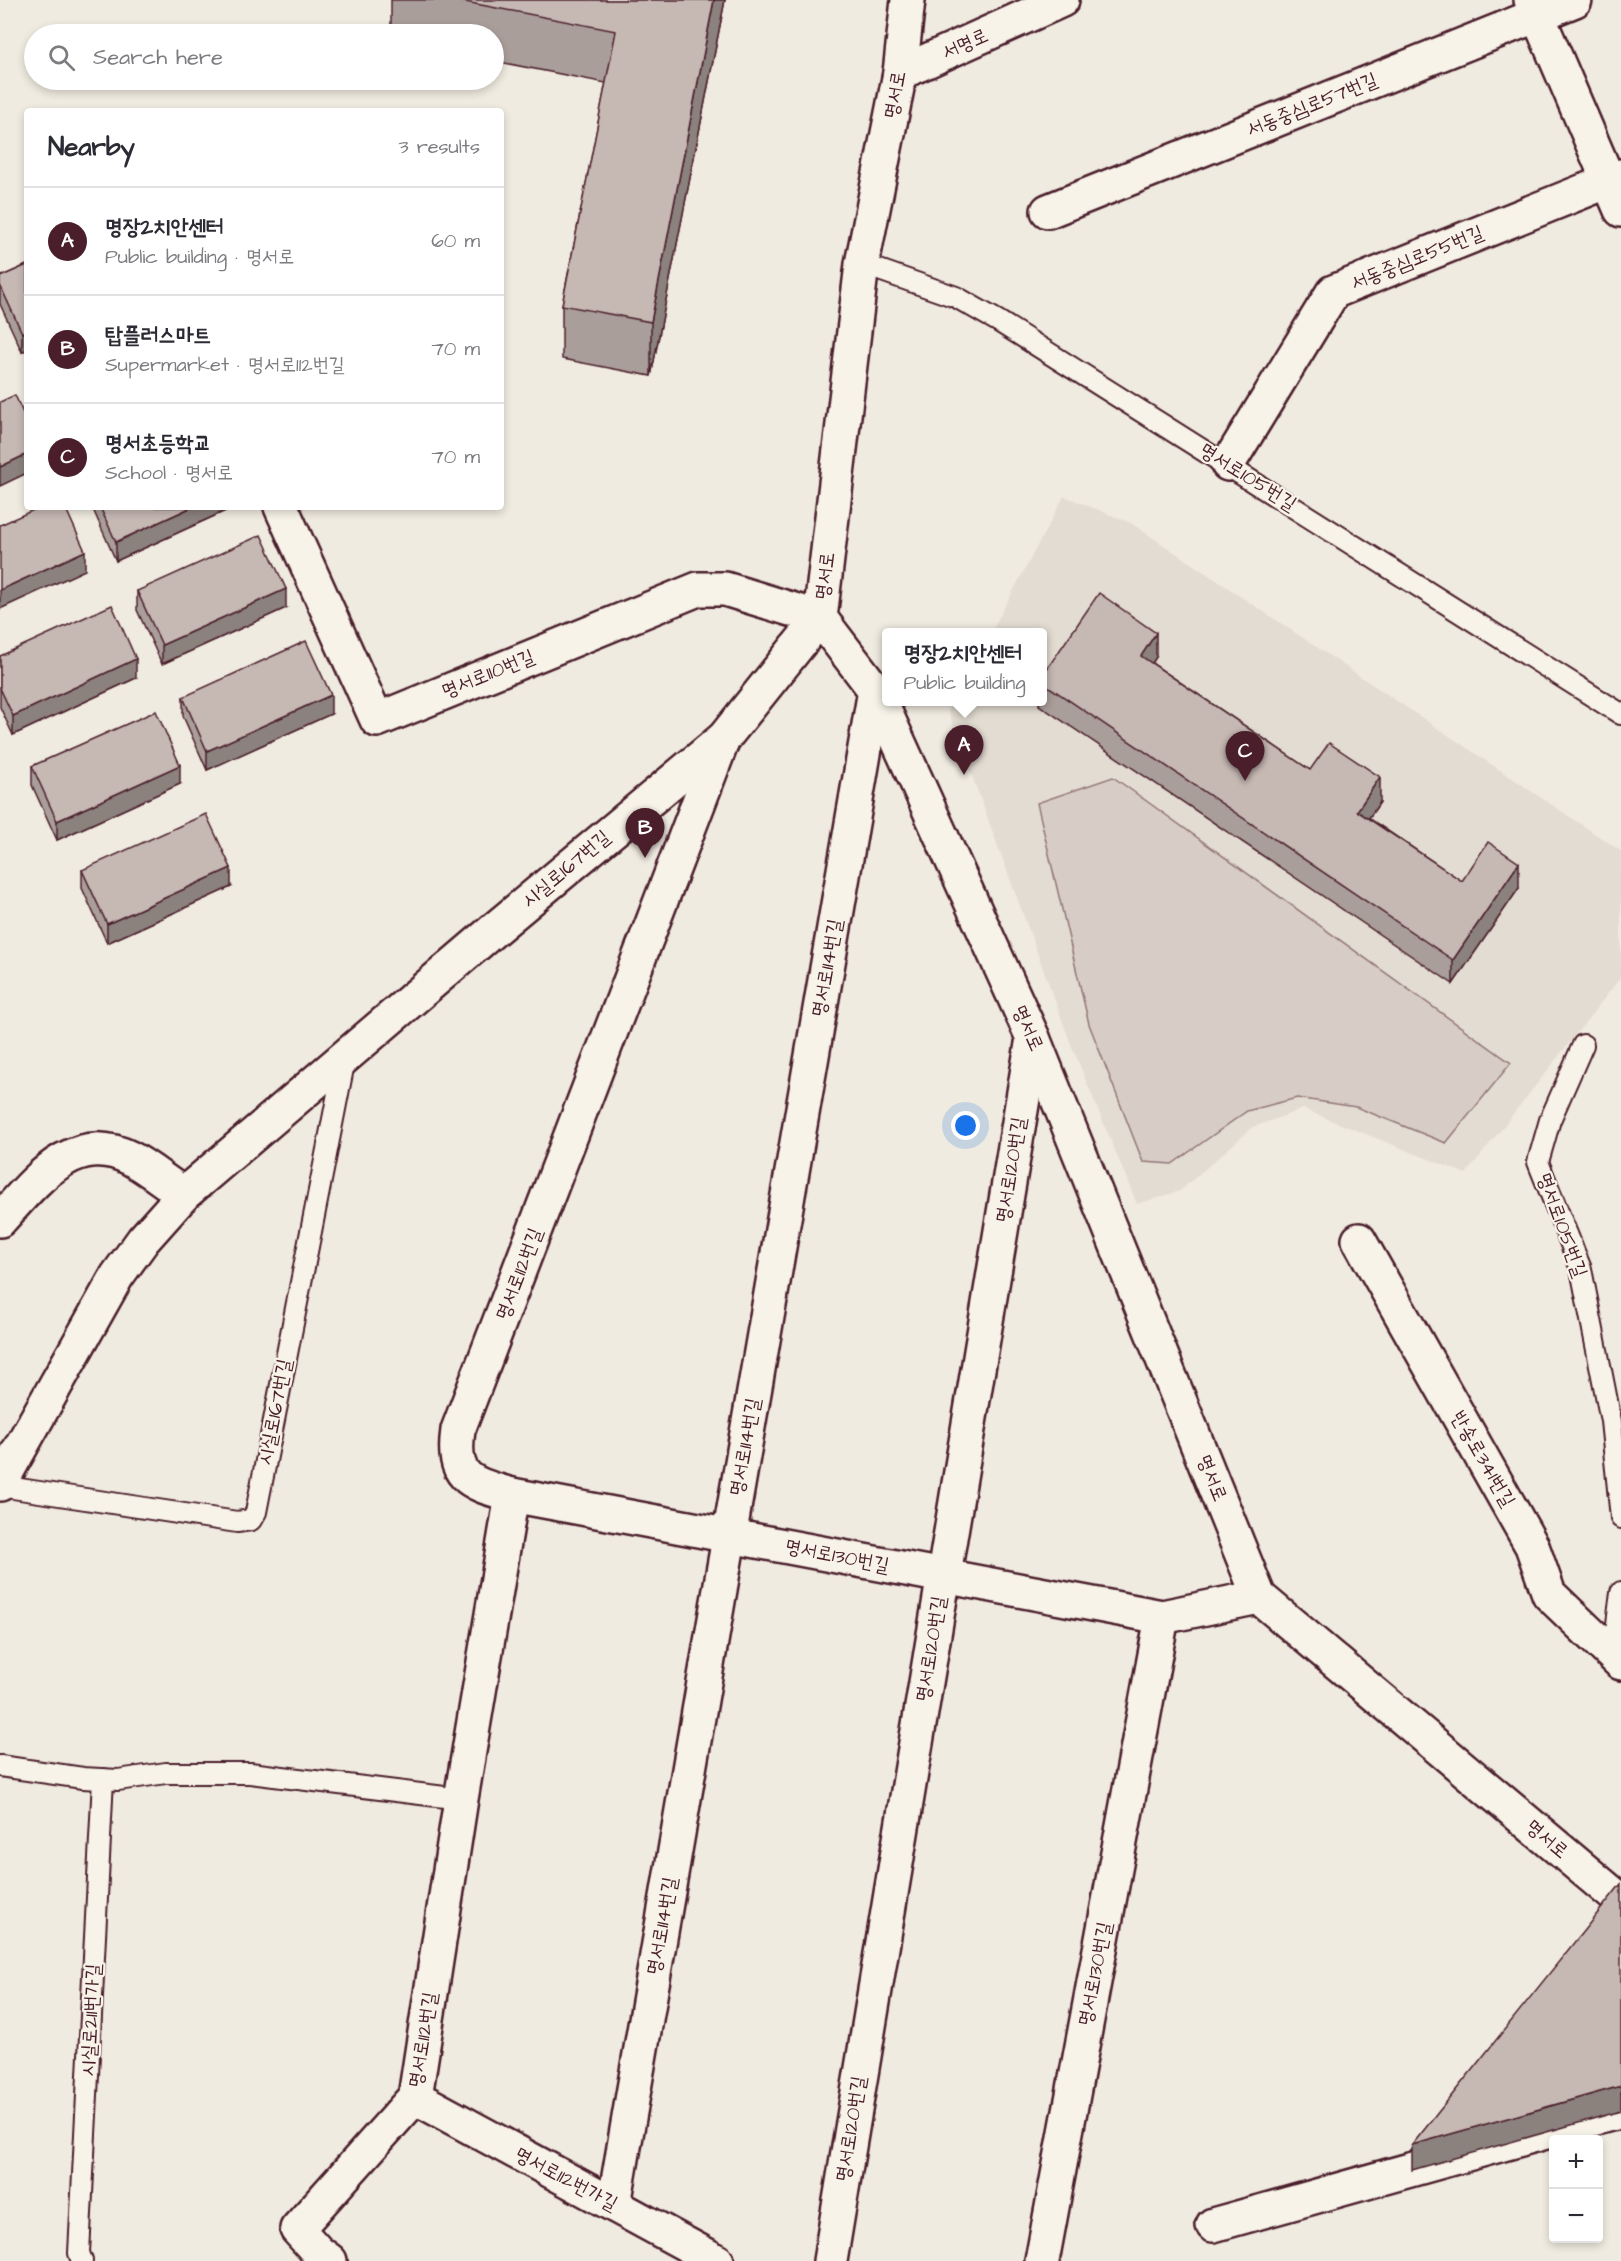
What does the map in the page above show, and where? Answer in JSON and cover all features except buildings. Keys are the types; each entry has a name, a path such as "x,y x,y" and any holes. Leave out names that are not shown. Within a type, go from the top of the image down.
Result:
{"street":[{"name":"명서로","path":"882,705 875,690 820,618 862,264 900,73 908,0"},
{"name":"서명로","path":"900,73 1062,0"},
{"name":"서동중심로57번길","path":"1048,211 1534,8 1575,0"},
{"path":"1534,8 1615,178 1621,210"},
{"name":"서동중심로55번길","path":"1228,464 1332,292 1615,178"},
{"name":"명서로110번길","path":"282,510 377,720 698,589 725,589 820,618"},
{"name":"시실로167번길","path":"0,1485 117,1276 143,1240 184,1194 345,1055 724,738 820,618"},
{"name":"명서로114번길","path":"614,2205 875,690"},
{"name":"명서로","path":"882,706 1033,1038 1259,1597 1616,1912"},
{"name":"명서로112번길","path":"330,2261 318,2252 297,2229 415,2097 461,1798 512,1496 479,1485 459,1467 456,1460 458,1430 724,738"},
{"name":"명서로120번길","path":"830,2261 1033,1038"},
{"path":"0,1220 38,1179 60,1161 83,1150 111,1151 129,1158 184,1194"},
{"name":"반송로341번길","path":"1359,1240 1533,1546 1549,1594 1617,1660"},
{"name":"명서로130번길","path":"512,1496 1162,1617 1259,1597"},
{"name":"명서로130번길","path":"1041,2261 1162,1617"},
{"name":"명서로112번가길","path":"415,2097 717,2261"},
{"path":"1213,2225 1621,2111"},
{"path":"1412,2170 1448,2126"}],"lane":[{"name":"명서로105번길","path":"862,264 956,297 998,321 1621,714"},
{"name":"명서로105번길","path":"1583,1046 1550,1120 1538,1162 1581,1269 1611,1421 1621,1518"},
{"name":"시실로167번길","path":"0,1485 237,1522 251,1520 256,1512 345,1055"},
{"path":"1617,1660 1621,1592"},
{"path":"0,1766 118,1780 166,1773 250,1773 461,1798"},
{"name":"시실로211번가길","path":"82,2261 79,2253 103,1779"}],"shaded area":[{"path":"1064,496 1131,523 1621,851 1621,977 1466,1174 1303,1109 1253,1127 1180,1191 1137,1204 1072,1047 948,711 951,706 1047,706 1047,628 993,628"},
{"path":"1113,777 1511,1063 1446,1143 1356,1107 1297,1098 1247,1111 1172,1164 1143,1162 1089,1024 1037,803"}],"place":[{"name":"명장2치안센터","path":"964,775"},
{"name":"명서초등학교","path":"1245,781"},
{"name":"탑플러스마트","path":"645,858"}]}
